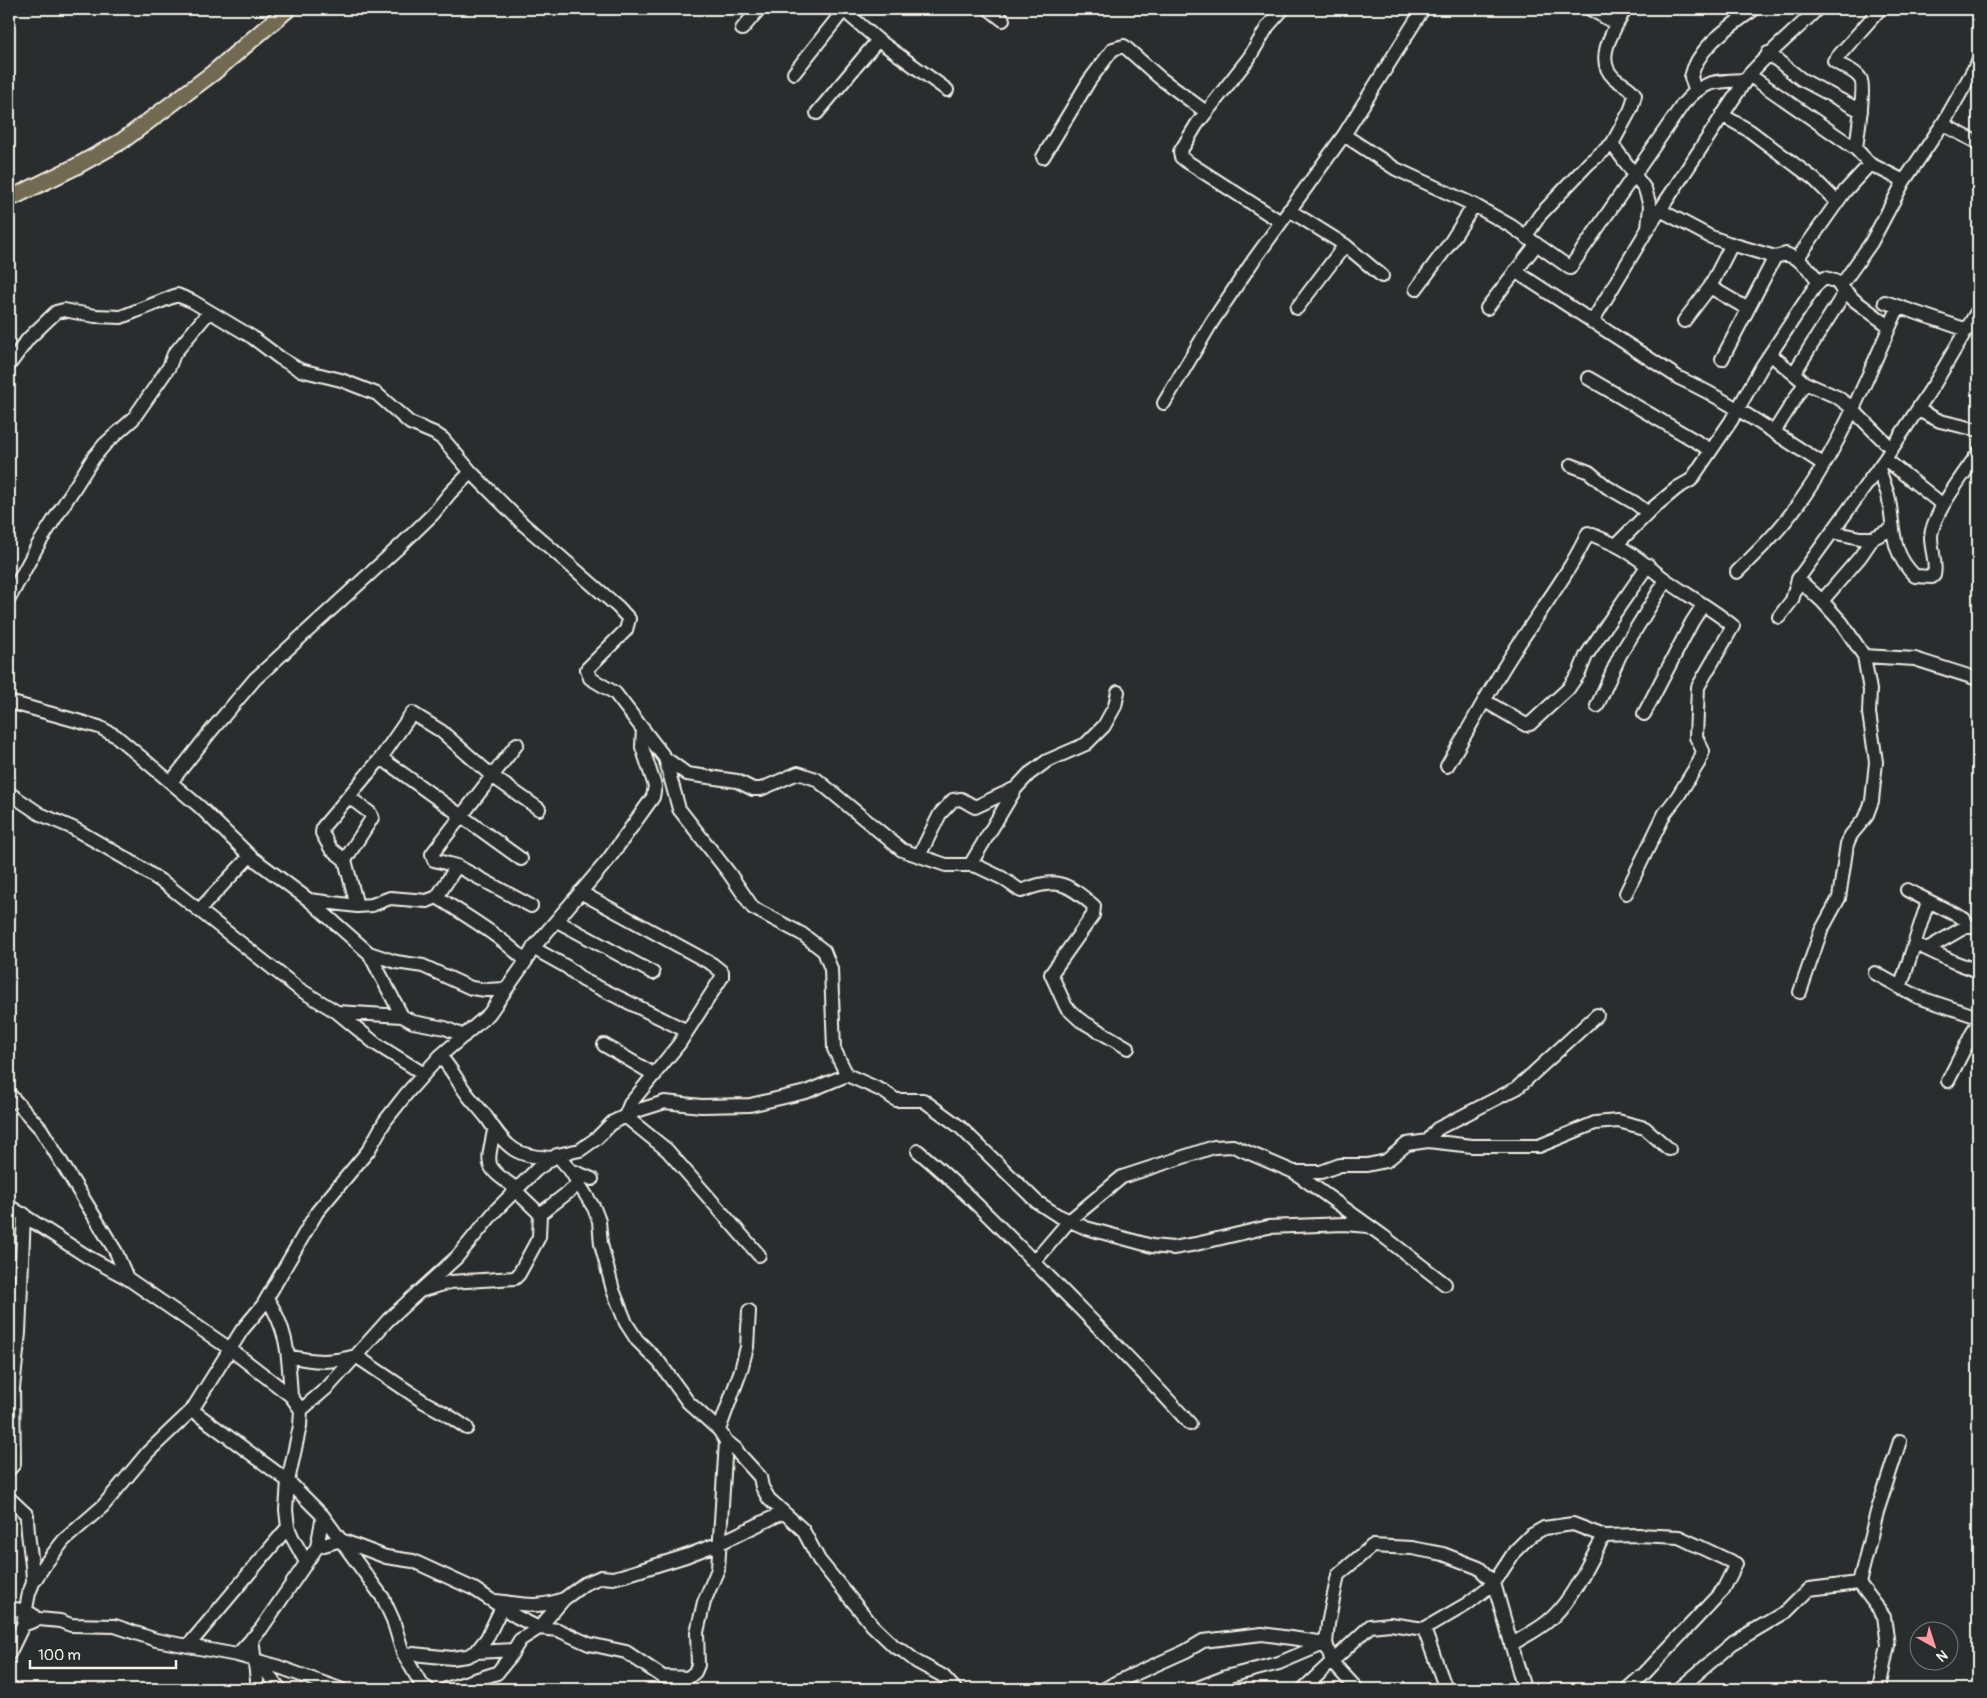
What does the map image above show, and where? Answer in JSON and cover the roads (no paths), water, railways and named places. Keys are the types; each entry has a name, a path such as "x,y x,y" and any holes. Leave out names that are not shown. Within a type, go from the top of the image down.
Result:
{"main road":[{"path":"9,199 76,168 122,141 213,73 288,9"}],"street":[{"path":"742,29 759,9"},
{"path":"989,9 1003,20"},
{"path":"1281,222 1181,157 1180,152 1185,141 1248,58 1268,26 1282,9"},
{"path":"1164,403 1212,322 1289,210 1344,135 1423,9"},
{"path":"1590,9 1617,24"},
{"path":"1526,236 1540,215 1588,163 1612,144 1631,109 1635,95 1633,91 1611,75 1605,59 1609,41 1625,9"},
{"path":"1695,90 1691,78 1700,56 1717,38 1754,9"},
{"path":"1856,149 1861,111 1861,79 1846,67 1834,61 1880,9"},
{"path":"794,73 843,10 878,40 947,90"},
{"path":"1592,322 1660,210 1747,78 1768,53 1794,32 1809,11"},
{"path":"817,113 878,40"},
{"path":"1044,157 1089,81 1113,49 1124,46 1160,78 1206,112"},
{"path":"1768,53 1801,79 1861,111"},
{"path":"1794,373 1871,243 1904,181 1944,122 1978,62"},
{"path":"1344,135 1396,169 1474,205 1526,236 1570,268 1683,104 1695,90 1710,82 1747,78 1856,149 1870,164 1904,181"},
{"path":"1722,115 1750,131 1814,180 1837,202"},
{"path":"1944,122 1948,127 1976,138"},
{"path":"1612,144 1645,189 1648,196 1650,206 1648,230"},
{"path":"1797,259 1837,202 1870,164"},
{"path":"1416,289 1450,244 1474,205"},
{"path":"1289,210 1344,245 1382,276"},
{"path":"1660,210 1711,237 1775,257 1786,254 1797,259 1810,270 1819,282"},
{"path":"1684,321 1710,288 1732,244"},
{"path":"1297,308 1344,245"},
{"path":"1487,308 1536,245"},
{"path":"1722,359 1775,257"},
{"path":"1515,271 1679,378 1706,390 1738,409 1823,464"},
{"path":"1616,545 1673,491 1691,480 1738,409 1770,354 1819,282 1828,278 1873,316 1889,326"},
{"path":"1710,288 1748,309"},
{"path":"9,365 28,340 56,312 64,310 95,316 121,317 177,295 192,301 252,337 300,370 341,380 377,394 410,423 434,432 444,439 471,472 523,524 618,607 629,619 626,630 587,669 590,678 615,693 665,758 687,774 737,781 753,789 762,789 798,773 816,779 902,850 946,865 970,864 1002,878 1021,891 1057,882 1077,891 1094,906 1094,915 1051,974 1066,1007 1080,1020 1128,1048"},
{"path":"1885,302 1967,330"},
{"path":"1737,572 1782,525 1808,490 1854,410 1898,308"},
{"path":"1779,617 1792,600 1798,579 1918,410 1978,310"},
{"path":"9,599 38,546 94,457 105,444 133,419 169,367 174,354 209,312"},
{"path":"1770,354 1805,383 1837,397 1854,410 1885,459 1943,506"},
{"path":"1588,378 1711,450"},
{"path":"1774,432 1805,383"},
{"path":"1918,410 1940,422 1978,430"},
{"path":"1885,459 1896,550 1906,568 1915,576 1932,578 1935,570 1931,535 1943,506 1978,453"},
{"path":"1571,465 1589,472 1648,513"},
{"path":"171,782 211,731 255,680 400,546 471,472"},
{"path":"1832,532 1860,538 1873,538 1892,529"},
{"path":"1447,766 1512,654 1555,591 1568,568 1576,559 1588,533 1629,551 1666,580 1733,626 1698,687 1696,737 1703,750 1699,762 1678,796 1665,812 1626,893"},
{"path":"1822,601 1873,538"},
{"path":"1485,701 1526,725 1530,724 1568,689 1579,673 1586,656 1648,565"},
{"path":"1798,579 1842,623 1864,656 1870,690 1870,720 1876,762 1872,801 1866,817 1851,835 1847,844 1840,898 1821,931 1800,992"},
{"path":"1597,706 1620,655 1666,580"},
{"path":"1644,714 1692,622 1703,605"},
{"path":"1864,656 1915,659 1978,679"},
{"path":"970,864 1016,788 1029,774 1047,761 1086,744 1095,736 1104,726 1115,706 1118,692"},
{"path":"9,702 99,727 116,736 171,782 250,856 308,900 369,953 402,1016"},
{"path":"357,906 345,860 331,849 322,833 323,827 381,758 412,712 441,732 492,776 539,809"},
{"path":"33,1583 64,1540 103,1506 148,1452 192,1410 242,1330 267,1298 317,1212 368,1150 390,1114 440,1056 489,1014 533,948 608,860 653,797 655,786 642,747 643,728"},
{"path":"517,744 432,854 434,860 457,866 530,906"},
{"path":"381,758 521,859"},
{"path":"665,758 678,809 729,873 753,908 802,934 824,951 831,969 834,1049 847,1075 883,1091 896,1100 923,1100 960,1127 1037,1202 1069,1221 1116,1237 1152,1246 1172,1248 1268,1227 1344,1224 1368,1226"},
{"path":"919,856 940,814 952,800 961,799 975,807 1016,788"},
{"path":"9,793 40,814 73,828 167,885 300,989 337,1012 376,1044 424,1074"},
{"path":"345,860 372,818 370,813 349,797"},
{"path":"199,910 250,856"},
{"path":"308,900 357,906 372,905 390,898 426,901 436,897 457,866"},
{"path":"1906,890 1964,919 1973,926"},
{"path":"580,892 712,964 722,972 722,976 679,1044 630,1104 625,1116"},
{"path":"436,897 507,942 526,961"},
{"path":"1928,902 1918,933 1922,947 1978,971"},
{"path":"557,920 653,973"},
{"path":"1900,988 1922,947 1973,926"},
{"path":"533,948 567,967 591,984 686,1031"},
{"path":"369,953 396,962 423,966 471,988 486,990 506,989"},
{"path":"1876,973 1918,997 1978,1017"},
{"path":"337,1012 402,1016 413,1022 445,1028 464,1036"},
{"path":"1428,1141 1437,1129 1517,1088 1597,1015"},
{"path":"1948,1081 1978,1022"},
{"path":"604,1045 654,1075"},
{"path":"440,1056 454,1071 466,1093 494,1131 506,1144 537,1164"},
{"path":"300,1410 328,1387 388,1320 457,1256 537,1164 580,1150 597,1138 613,1122 665,1102 701,1106 750,1105 806,1092 847,1075"},
{"path":"9,1094 41,1129 116,1252 128,1278"},
{"path":"625,1116 667,1150 759,1255"},
{"path":"1294,1172 1321,1172 1340,1165 1367,1166 1386,1161 1407,1144 1428,1141 1472,1146 1538,1146 1595,1123 1618,1121 1645,1128 1669,1149"},
{"path":"494,1131 489,1166 540,1214"},
{"path":"491,1145 506,1144"},
{"path":"1034,1262 1069,1221 1122,1177 1214,1147 1233,1146 1294,1172 1445,1284"},
{"path":"918,1151 938,1168 1152,1380 1190,1424"},
{"path":"422,1290 450,1282 515,1278 519,1274 539,1237 540,1214 578,1182 592,1179 570,1170 555,1157"},
{"path":"578,1182 587,1195 599,1220 601,1244 606,1265 626,1323 637,1340 659,1362 688,1402 736,1449 760,1477 764,1492 782,1513 803,1530 819,1560 872,1625 895,1647 943,1676 955,1689"},
{"path":"9,1206 88,1257 128,1278 230,1349 291,1396 300,1410 300,1426 288,1481 286,1510 288,1527 306,1562"},
{"path":"9,1470 14,1464 13,1388 19,1333 24,1214"},
{"path":"267,1298 276,1312 284,1332 291,1396"},
{"path":"317,1547 341,1540 386,1557 413,1561 474,1589 517,1617 539,1628 558,1630 589,1644 626,1652 663,1677 688,1678 695,1672 698,1665 697,1632 704,1602 718,1569 724,1494 723,1436 747,1347 749,1311"},
{"path":"288,1356 312,1362 338,1361 356,1356"},
{"path":"356,1356 394,1383 468,1428"},
{"path":"192,1410 288,1481 323,1516 383,1598 393,1620 403,1653 423,1688"},
{"path":"1859,1583 1877,1512 1900,1441"},
{"path":"9,1498 27,1515 28,1540 33,1567 33,1583 23,1625 9,1654"},
{"path":"446,1689 461,1687 497,1673 502,1669 517,1645 539,1628 564,1599 584,1584 592,1580 625,1575 720,1544 782,1513"},
{"path":"237,1655 261,1629 317,1547 323,1516"},
{"path":"1303,1689 1370,1626 1390,1624 1424,1629 1467,1604 1494,1583 1515,1551 1530,1536 1544,1528 1573,1524 1604,1536 1679,1537 1736,1564 1723,1590 1644,1674 1627,1689"},
{"path":"188,1646 288,1527"},
{"path":"1511,1645 1548,1622 1573,1593 1604,1536"},
{"path":"1357,1689 1332,1662 1326,1643 1338,1575 1372,1546 1412,1548 1442,1554 1479,1568 1494,1583 1524,1689"},
{"path":"1680,1689 1733,1643 1787,1611 1809,1589 1859,1583"},
{"path":"1859,1583 1884,1616 1888,1645 1879,1689"},
{"path":"496,1604 532,1606 545,1605 564,1599"},
{"path":"476,1652 487,1638 496,1604"},
{"path":"9,1608 26,1612 39,1619 60,1621 71,1625 115,1626 156,1640 237,1655 340,1689"},
{"path":"517,1617 517,1645"},
{"path":"23,1625 39,1619"},
{"path":"1424,1629 1446,1689"},
{"path":"1105,1689 1116,1682 1186,1651 1203,1641 1262,1634 1326,1643"},
{"path":"252,1638 260,1663 280,1689"},
{"path":"1195,1689 1226,1677 1279,1663 1326,1643"},
{"path":"403,1653 452,1658 517,1645"},
{"path":"258,1689 260,1663"}]}
